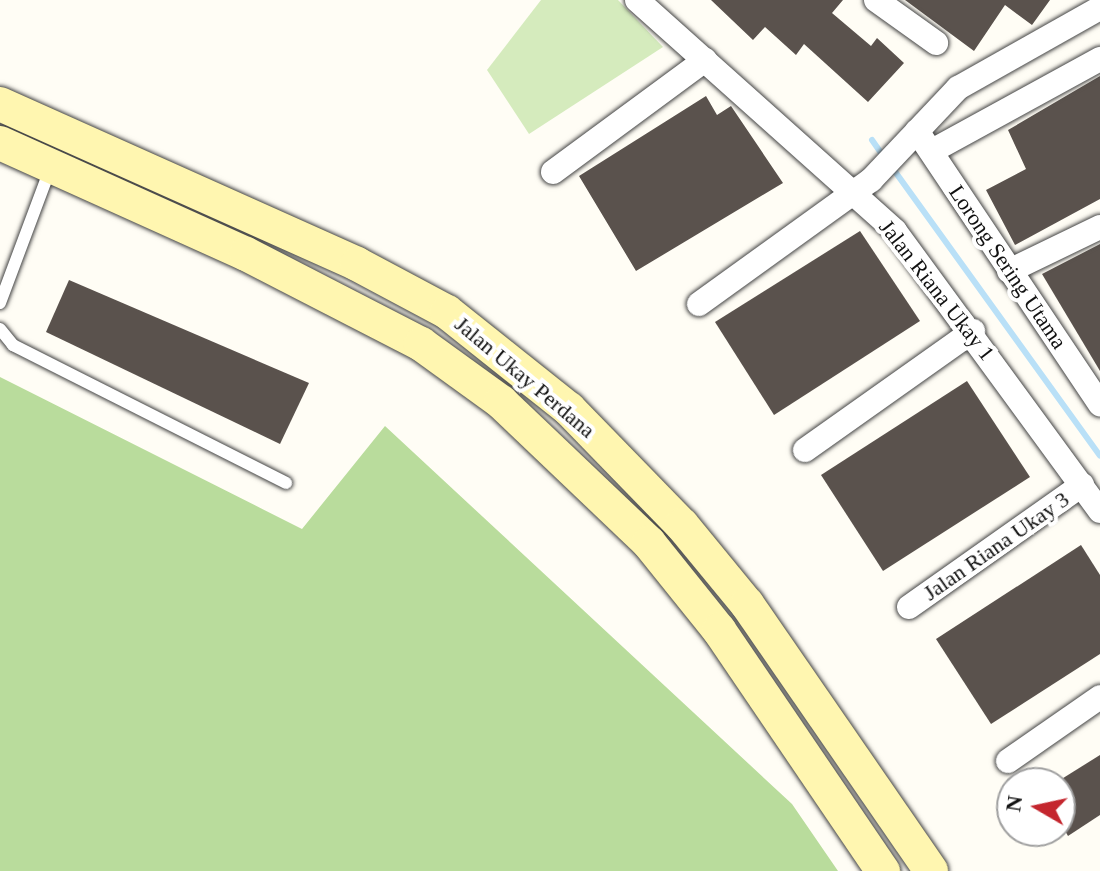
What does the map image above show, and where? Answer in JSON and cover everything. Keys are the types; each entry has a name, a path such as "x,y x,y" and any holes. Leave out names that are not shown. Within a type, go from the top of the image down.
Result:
{"street":[{"name":"Jalan Riana Ukay 1","path":"637,0 705,60 862,185 973,331 1100,511"},
{"path":"876,0 936,43"},
{"path":"699,304 862,185 899,153 958,88 1100,8"},
{"path":"932,151 1100,59"},
{"path":"553,172 705,60"},
{"name":"Jalan Ukay Perdana","path":"0,104 357,264 435,305 569,409 682,525 747,604 931,871"},
{"name":"Lorong Sering Utama","path":"917,131 1100,404"},
{"name":"Jalan Ukay Perdana","path":"0,143 246,254 421,344 501,402 649,543 719,630 883,871"},
{"path":"1009,271 1100,227"},
{"path":"805,450 973,331"},
{"name":"Jalan Riana Ukay 3","path":"909,607 1082,485"},
{"path":"1008,761 1100,697"}],"lane":[{"path":"0,303 52,166"},
{"path":"0,329 13,345 286,483"}],"green space":[{"path":"541,0 618,0 663,47 529,134 487,70"},
{"path":"0,377 302,529 385,426 792,804 838,871 0,871"}],"building":[{"path":"711,0 843,0 832,13 871,46 877,38 904,63 868,102 804,44 796,55 765,27 753,40"},
{"path":"905,0 1050,0 1032,25 1005,5 974,51"},
{"path":"1100,76 1100,199 1015,245 986,190 1026,169 1008,130"},
{"path":"706,96 717,115 731,106 783,183 636,271 579,176"},
{"path":"860,231 920,321 774,415 715,322"},
{"path":"1100,244 1100,371 1042,274"},
{"path":"69,280 309,383 280,444 46,332"},
{"path":"967,381 1030,477 883,571 821,475"},
{"path":"1081,545 1100,575 1100,654 991,724 936,639"},
{"path":"1100,755 1100,815 1076,831 1076,770"}],"waterway":[{"path":"872,140 884,157"},
{"path":"891,166 1100,456"}]}
